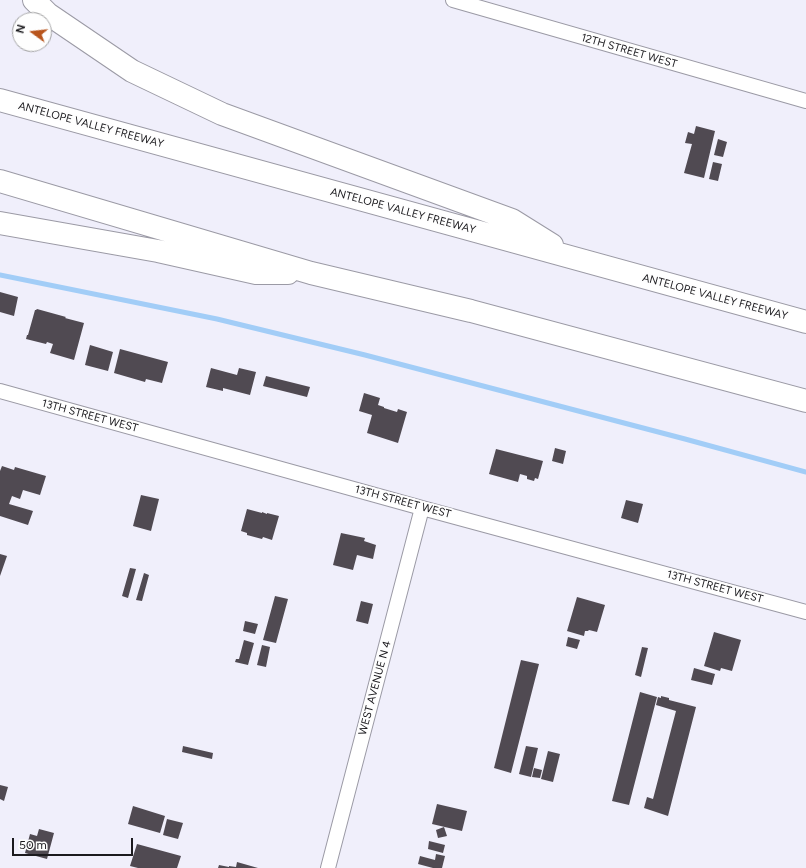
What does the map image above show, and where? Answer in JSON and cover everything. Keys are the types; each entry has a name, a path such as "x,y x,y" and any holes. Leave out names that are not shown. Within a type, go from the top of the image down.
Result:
{"highway":[{"path":"34,0 48,14 132,71 222,114 512,220 570,257"},
{"name":"ANTELOPE VALLEY FREEWAY","path":"0,100 806,322"},
{"path":"0,180 311,273 471,311 806,401"},
{"path":"0,223 158,251 256,273 311,273"}],"street":[{"name":"12TH STREET WEST","path":"453,0 806,101"},
{"name":"13TH STREET WEST","path":"0,391 422,508 806,612"},
{"name":"WEST AVENUE N 4","path":"328,868 422,508"}],"building":[{"path":"696,126 715,131 704,178 684,173 692,144 685,143 688,132 694,134"},
{"path":"718,139 727,142 723,157 714,155"},
{"path":"713,162 722,164 718,181 709,179"},
{"path":"0,292 18,297 14,316 0,312"},
{"path":"37,309 84,323 74,360 50,353 53,344 47,342 46,344 26,339 35,310"},
{"path":"90,345 113,352 108,371 85,365"},
{"path":"120,349 168,362 162,383 146,379 145,382 114,373"},
{"path":"211,368 237,375 239,368 256,372 250,395 223,388 223,391 206,387"},
{"path":"266,376 310,387 307,397 263,386"},
{"path":"364,393 380,398 378,405 384,408 397,412 398,409 407,412 398,443 367,433 372,415 359,411"},
{"path":"555,448 566,451 563,464 552,461"},
{"path":"496,449 543,461 538,479 535,478 534,481 527,479 527,476 520,474 518,482 489,474"},
{"path":"2,466 14,470 15,467 46,476 40,495 23,490 20,499 12,496 9,504 33,511 28,525 0,516 0,471"},
{"path":"141,495 159,499 151,531 133,526"},
{"path":"626,500 643,504 638,523 621,518"},
{"path":"247,509 279,516 272,540 247,535 247,533 241,531"},
{"path":"341,533 365,538 364,541 376,545 373,559 357,555 353,570 333,565"},
{"path":"0,554 7,556 0,576"},
{"path":"130,568 136,569 128,598 122,596"},
{"path":"144,573 149,575 142,601 136,600"},
{"path":"275,596 288,599 276,643 263,640"},
{"path":"577,597 605,605 597,632 589,630 585,631 584,636 567,631"},
{"path":"361,601 373,604 368,624 356,621"},
{"path":"245,621 258,624 255,634 243,631"},
{"path":"714,632 741,640 732,671 721,668 720,671 704,666"},
{"path":"568,637 580,640 577,649 566,646"},
{"path":"244,640 254,643 248,665 235,662 236,659 239,659"},
{"path":"262,645 270,647 266,667 257,665"},
{"path":"642,647 648,648 641,677 635,675"},
{"path":"521,660 539,664 511,773 494,768"},
{"path":"694,668 715,674 712,685 691,680"},
{"path":"640,692 657,697 629,805 612,801"},
{"path":"661,696 669,698 669,700 696,707 668,816 644,808 647,797 653,799 676,711 656,705 658,697 661,698"},
{"path":"183,746 213,753 212,759 182,752"},
{"path":"526,746 538,748 531,777 519,774"},
{"path":"548,751 560,754 553,782 541,779"},
{"path":"534,768 542,770 540,778 532,777"},
{"path":"0,785 8,787 4,801 0,799"},
{"path":"437,804 467,811 462,831 432,824"},
{"path":"133,806 165,816 160,833 128,824"},
{"path":"167,819 183,823 178,839 163,835"},
{"path":"444,827 447,836 438,838 436,830"},
{"path":"39,829 54,833 47,859 25,853 30,834 37,836"},
{"path":"429,841 445,845 443,853 428,849"},
{"path":"137,844 181,856 177,868 138,868 130,866"},
{"path":"436,854 445,856 442,868 433,868 418,864 420,856 435,860"},
{"path":"237,862 258,868 218,868 219,865 236,867"}],"waterway":[{"path":"0,275 217,319 365,355 806,472"}]}
